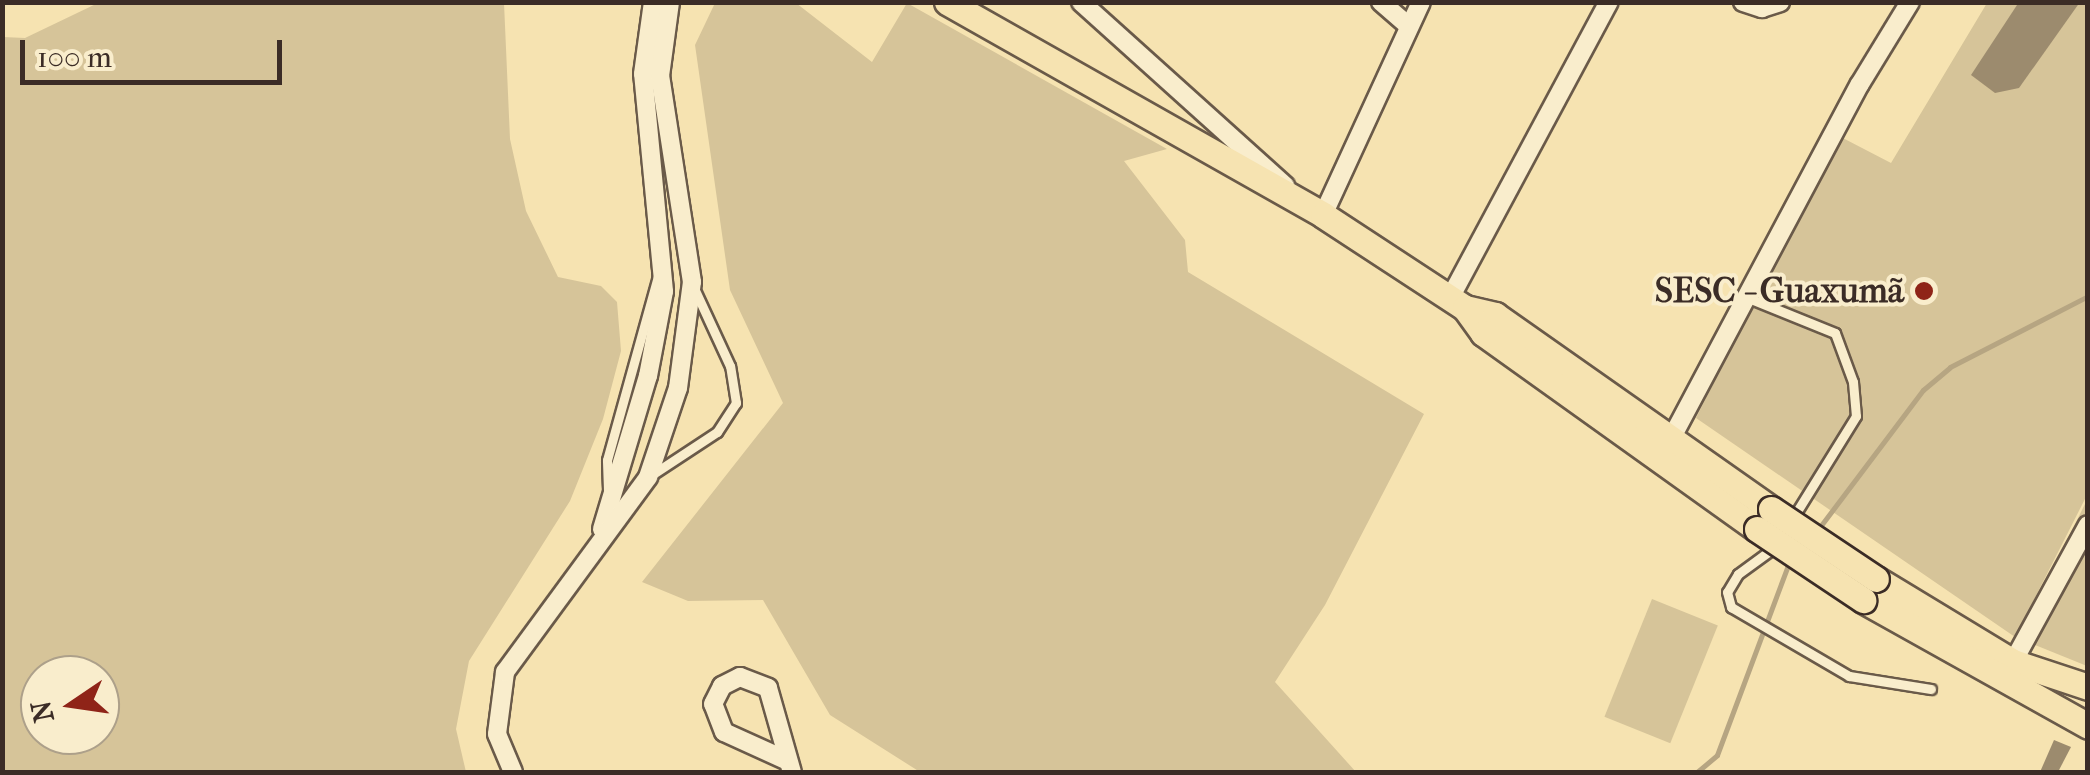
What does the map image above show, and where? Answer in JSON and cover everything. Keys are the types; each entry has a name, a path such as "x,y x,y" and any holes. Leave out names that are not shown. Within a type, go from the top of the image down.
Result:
{"main road":[{"path":"947,2 1312,209 1458,303 1495,315 1671,439 1764,519"},
{"path":"1458,303 1484,332 1870,590 2088,726"},
{"path":"1870,590 2012,662 2088,687"}],"street":[{"path":"598,539 648,376 665,262 643,74 654,2"},
{"path":"513,772 497,734 505,672 598,539 648,478 678,388 692,282 660,76 670,2"},
{"path":"1081,2 1312,209 1421,2"},
{"path":"1381,2 1408,26"},
{"path":"1458,303 1610,2"},
{"path":"1744,2 1762,8 1780,2"},
{"path":"1671,439 1910,2"},
{"path":"2012,662 2088,526"},
{"path":"750,678 768,688 790,767 724,732 713,704 722,686 750,678"}],"lane":[{"path":"648,478 718,432 736,403 724,349 692,282"},
{"path":"1746,297 1840,338 1858,408 1769,557 1742,570 1727,592 1727,603 1849,676 1932,689"}],"shaded area":[{"path":"98,3 504,3 510,139 526,211 558,277 601,286 617,302 621,351 603,419 570,501 469,661 456,729 466,772 3,772 3,37 25,38"},
{"path":"715,3 796,3 872,62 907,3 1167,149 1124,161 1185,240 1188,272 1424,414 1325,605 1275,682 1356,772 920,772 830,715 763,600 688,601 642,582 783,403 730,290 695,45"},
{"name":"SESC - Guaxumã","path":"1987,3 2087,3 2087,495 2015,637 1696,418 1837,135 1891,163"},
{"path":"2087,500 2087,666 2018,638"},
{"path":"1652,599 1718,626 1670,743 1604,717"}],"building":[{"path":"2019,2 2080,2 2019,88 1995,93 1971,75"},
{"path":"2054,740 2071,747 2058,772 2040,772"}],"waterway":[{"path":"1816,532 1923,390 1950,367 2088,296"},
{"path":"1697,772 1717,755 1789,562"}],"place":[{"name":"SESC - Guaxumã","path":"1924,291"}]}
